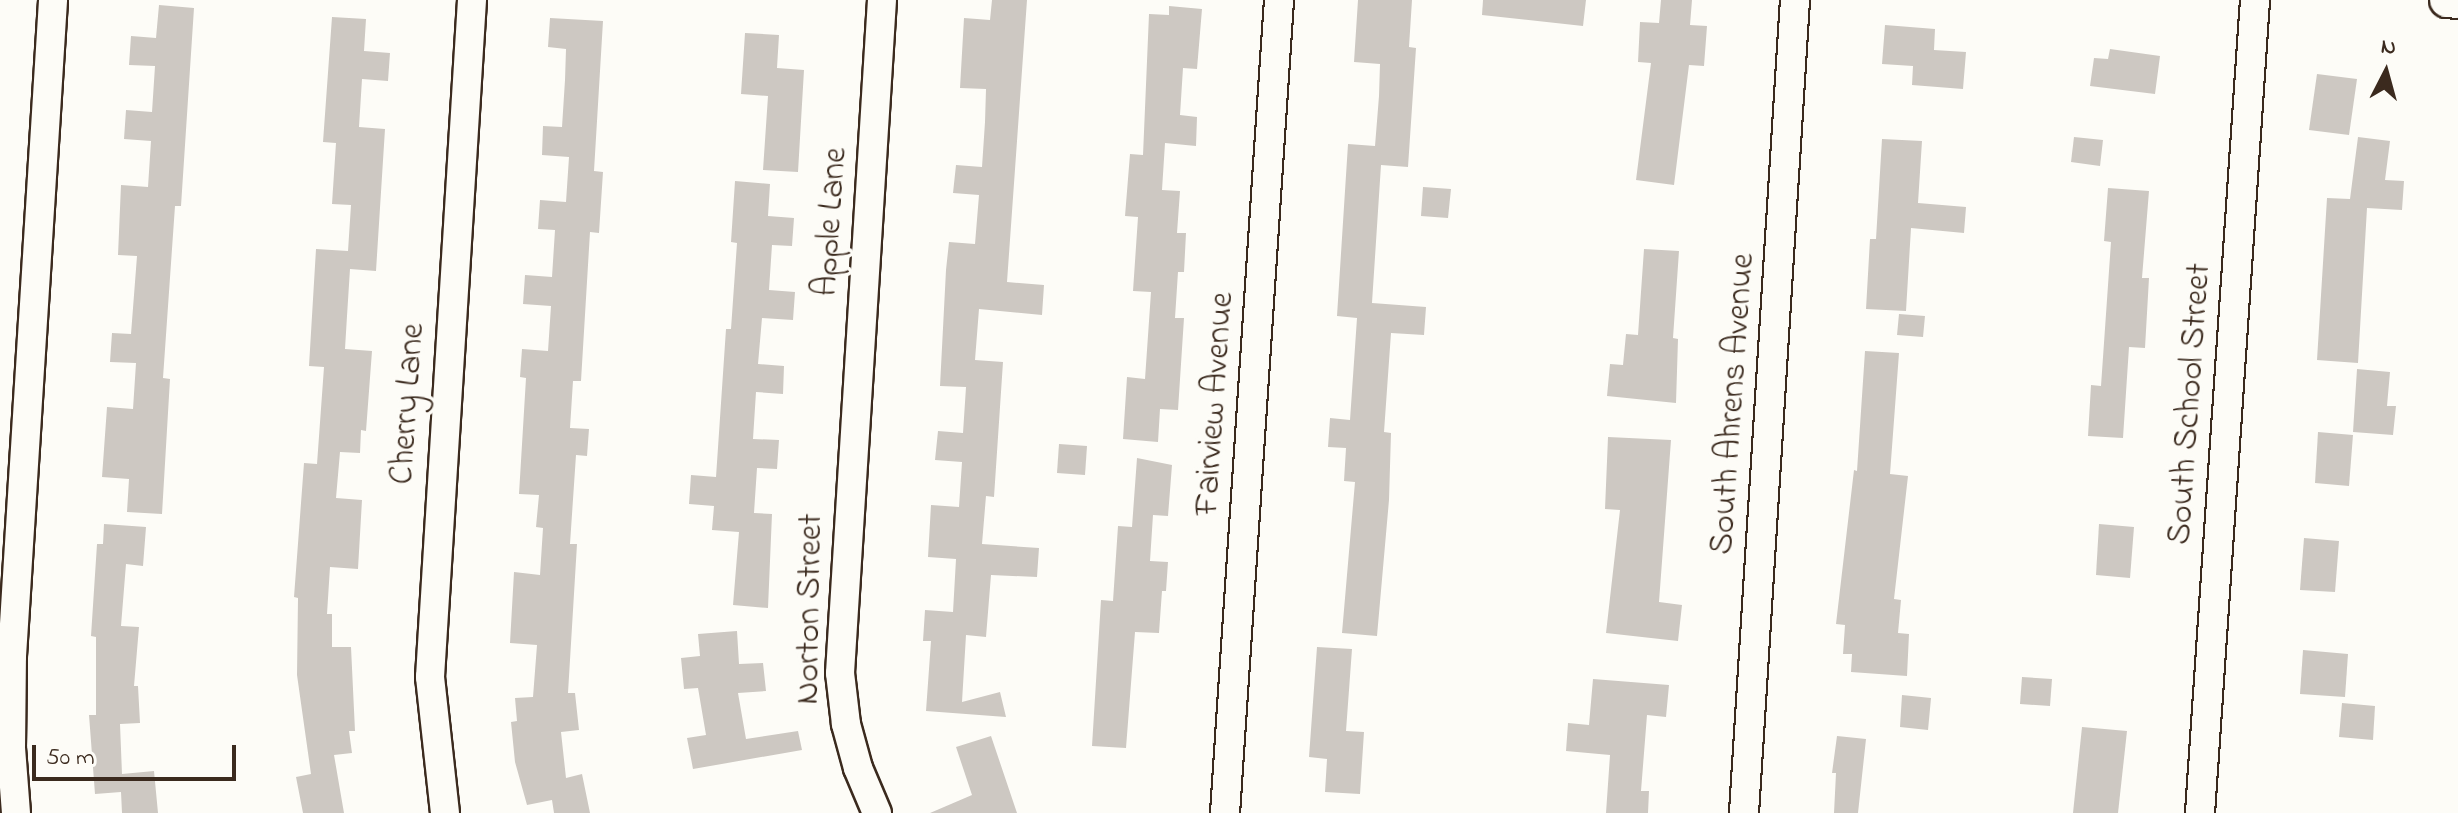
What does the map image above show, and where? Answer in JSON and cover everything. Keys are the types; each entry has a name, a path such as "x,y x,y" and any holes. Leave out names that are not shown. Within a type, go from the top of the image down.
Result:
{"street":[{"path":"16,813 11,748 12,656 53,0"},
{"name":"Cherry Lane","path":"445,813 434,740 430,663 472,0"},
{"name":"Apple Lane","path":"853,448 882,0"},
{"name":"Fairview Avenue","path":"1225,813 1279,0"},
{"name":"South Ahrens Avenue","path":"1744,813 1795,0"},
{"name":"South School Street","path":"2200,813 2255,0"},
{"path":"2447,0 2458,1"},
{"name":"Norton Street","path":"853,448 840,673 846,724 858,768 877,813"}],"building":[{"path":"992,0 1027,0 1007,282 1044,285 1042,315 979,309 975,360 1003,362 994,497 986,496 982,544 1039,548 1037,577 991,575 986,637 966,635 962,702 1000,692 1006,717 926,711 931,641 923,641 925,610 953,612 956,559 928,557 931,505 959,507 962,462 935,460 938,431 963,433 966,387 940,386 946,270 949,242 975,244 979,195 953,193 956,165 982,167 986,89 960,88 964,18 990,20"},
{"path":"1358,0 1412,0 1409,47 1416,48 1408,167 1381,165 1372,303 1426,307 1424,335 1391,333 1384,432 1391,433 1389,500 1377,636 1342,633 1355,482 1344,481 1346,448 1328,447 1330,418 1350,420 1357,318 1337,316 1348,144 1375,146 1379,96 1380,64 1354,62"},
{"path":"1483,0 1586,0 1583,26 1482,15"},
{"path":"1661,0 1692,0 1690,25 1707,26 1704,66 1689,65 1674,185 1636,180 1651,63 1638,62 1640,22 1659,23"},
{"path":"159,5 194,8 181,206 175,206 163,378 170,379 162,514 127,512 129,479 102,477 107,407 133,409 136,363 110,362 112,333 131,334 137,256 118,255 121,185 148,187 151,141 124,139 126,110 152,112 155,66 129,65 131,36 156,38"},
{"path":"1169,6 1202,9 1197,69 1183,68 1180,115 1197,117 1196,146 1165,143 1162,190 1180,191 1177,233 1186,233 1184,272 1178,272 1175,318 1184,318 1178,410 1160,409 1158,442 1123,439 1127,377 1145,379 1151,292 1133,291 1138,217 1125,216 1130,154 1143,155 1149,14 1169,15"},
{"path":"332,17 366,19 364,51 390,53 388,81 362,79 359,127 385,129 376,271 350,269 347,316 345,349 372,351 366,431 361,430 360,453 340,452 336,498 362,500 358,569 330,567 327,614 332,614 332,647 351,647 355,731 349,731 352,753 334,755 344,813 303,813 296,777 311,774 297,675 298,598 294,597 304,463 317,464 324,367 309,366 316,249 348,251 351,205 332,204 336,143 323,142"},
{"path":"550,18 603,21 594,171 603,172 599,233 590,232 581,381 573,381 570,428 589,429 587,456 576,455 570,544 577,544 568,693 575,693 579,730 561,732 566,778 582,774 590,813 554,813 552,800 527,805 515,762 511,722 517,721 515,698 533,697 537,645 510,643 514,572 540,575 543,528 536,527 539,495 519,494 526,378 520,377 522,349 548,351 551,306 523,304 525,275 552,277 555,230 538,229 540,200 566,202 569,157 542,155 543,126 562,127 565,80 566,49 548,47"},
{"path":"1885,25 1935,29 1934,50 1966,52 1963,89 1912,85 1913,66 1882,64"},
{"path":"745,33 779,35 777,68 804,70 798,172 763,170 768,96 741,94"},
{"path":"2110,49 2160,56 2155,94 2090,86 2094,58 2108,59"},
{"path":"2317,74 2357,79 2349,135 2309,130"},
{"path":"2074,137 2103,140 2100,166 2071,162"},
{"path":"2358,137 2390,141 2385,180 2404,181 2402,210 2367,208 2358,363 2317,360 2327,198 2350,199"},
{"path":"1882,139 1922,141 1918,203 1966,207 1964,233 1911,228 1906,311 1866,309 1870,239 1876,239"},
{"path":"735,181 770,184 768,216 794,218 792,246 772,245 769,290 795,292 793,320 762,318 758,364 784,366 783,394 756,392 753,439 779,440 777,469 757,468 754,513 772,514 768,608 733,605 739,532 712,530 714,506 689,504 691,475 716,477 726,329 731,329 737,243 731,242"},
{"path":"1423,187 1451,189 1448,218 1421,216"},
{"path":"2108,188 2149,191 2142,278 2149,278 2145,348 2129,347 2123,438 2088,436 2091,385 2101,386 2111,242 2104,241"},
{"path":"1644,249 1679,251 1673,338 1678,339 1676,403 1607,396 1610,364 1623,365 1626,334 1638,335"},
{"path":"1899,314 1925,316 1923,337 1897,335"},
{"path":"1865,351 1899,353 1890,474 1908,476 1894,599 1901,600 1898,633 1909,634 1907,676 1851,672 1852,654 1843,654 1845,625 1836,624 1854,470 1857,471"},
{"path":"2357,369 2390,372 2387,406 2396,406 2393,435 2353,432"},
{"path":"2318,432 2353,435 2349,486 2315,483"},
{"path":"1608,437 1671,440 1659,602 1682,605 1678,641 1606,633 1620,510 1605,509"},
{"path":"1059,444 1087,446 1085,475 1057,473"},
{"path":"1137,458 1172,465 1168,516 1153,515 1150,561 1168,562 1166,591 1162,591 1159,633 1135,632 1126,748 1092,746 1101,600 1113,601 1118,526 1132,527"},
{"path":"104,524 146,527 143,566 126,564 121,626 139,627 134,686 138,686 140,723 120,724 122,774 154,771 158,813 122,813 121,792 95,794 89,715 96,715 96,637 91,636 97,544 103,544"},
{"path":"2099,524 2134,527 2130,578 2096,575"},
{"path":"2304,538 2339,541 2335,592 2300,590"},
{"path":"737,631 739,664 763,663 766,691 738,693 746,739 798,731 802,750 693,769 687,738 706,735 698,688 684,689 681,658 700,656 698,634"},
{"path":"1317,647 1352,649 1346,731 1364,732 1360,794 1325,792 1327,759 1309,757"},
{"path":"2303,650 2348,654 2345,697 2300,694"},
{"path":"2022,677 2052,679 2050,706 2020,704"},
{"path":"1593,679 1669,685 1666,717 1647,715 1641,791 1649,791 1648,813 1606,813 1610,755 1566,751 1568,723 1589,725"},
{"path":"1902,695 1931,698 1928,730 1900,727"},
{"path":"2342,703 2375,706 2373,740 2339,737"},
{"path":"2082,727 2127,731 2118,813 2073,813"},
{"path":"991,736 1017,813 930,813 972,795 956,747"},
{"path":"1837,736 1866,739 1858,813 1834,813 1836,773 1832,773"}]}
